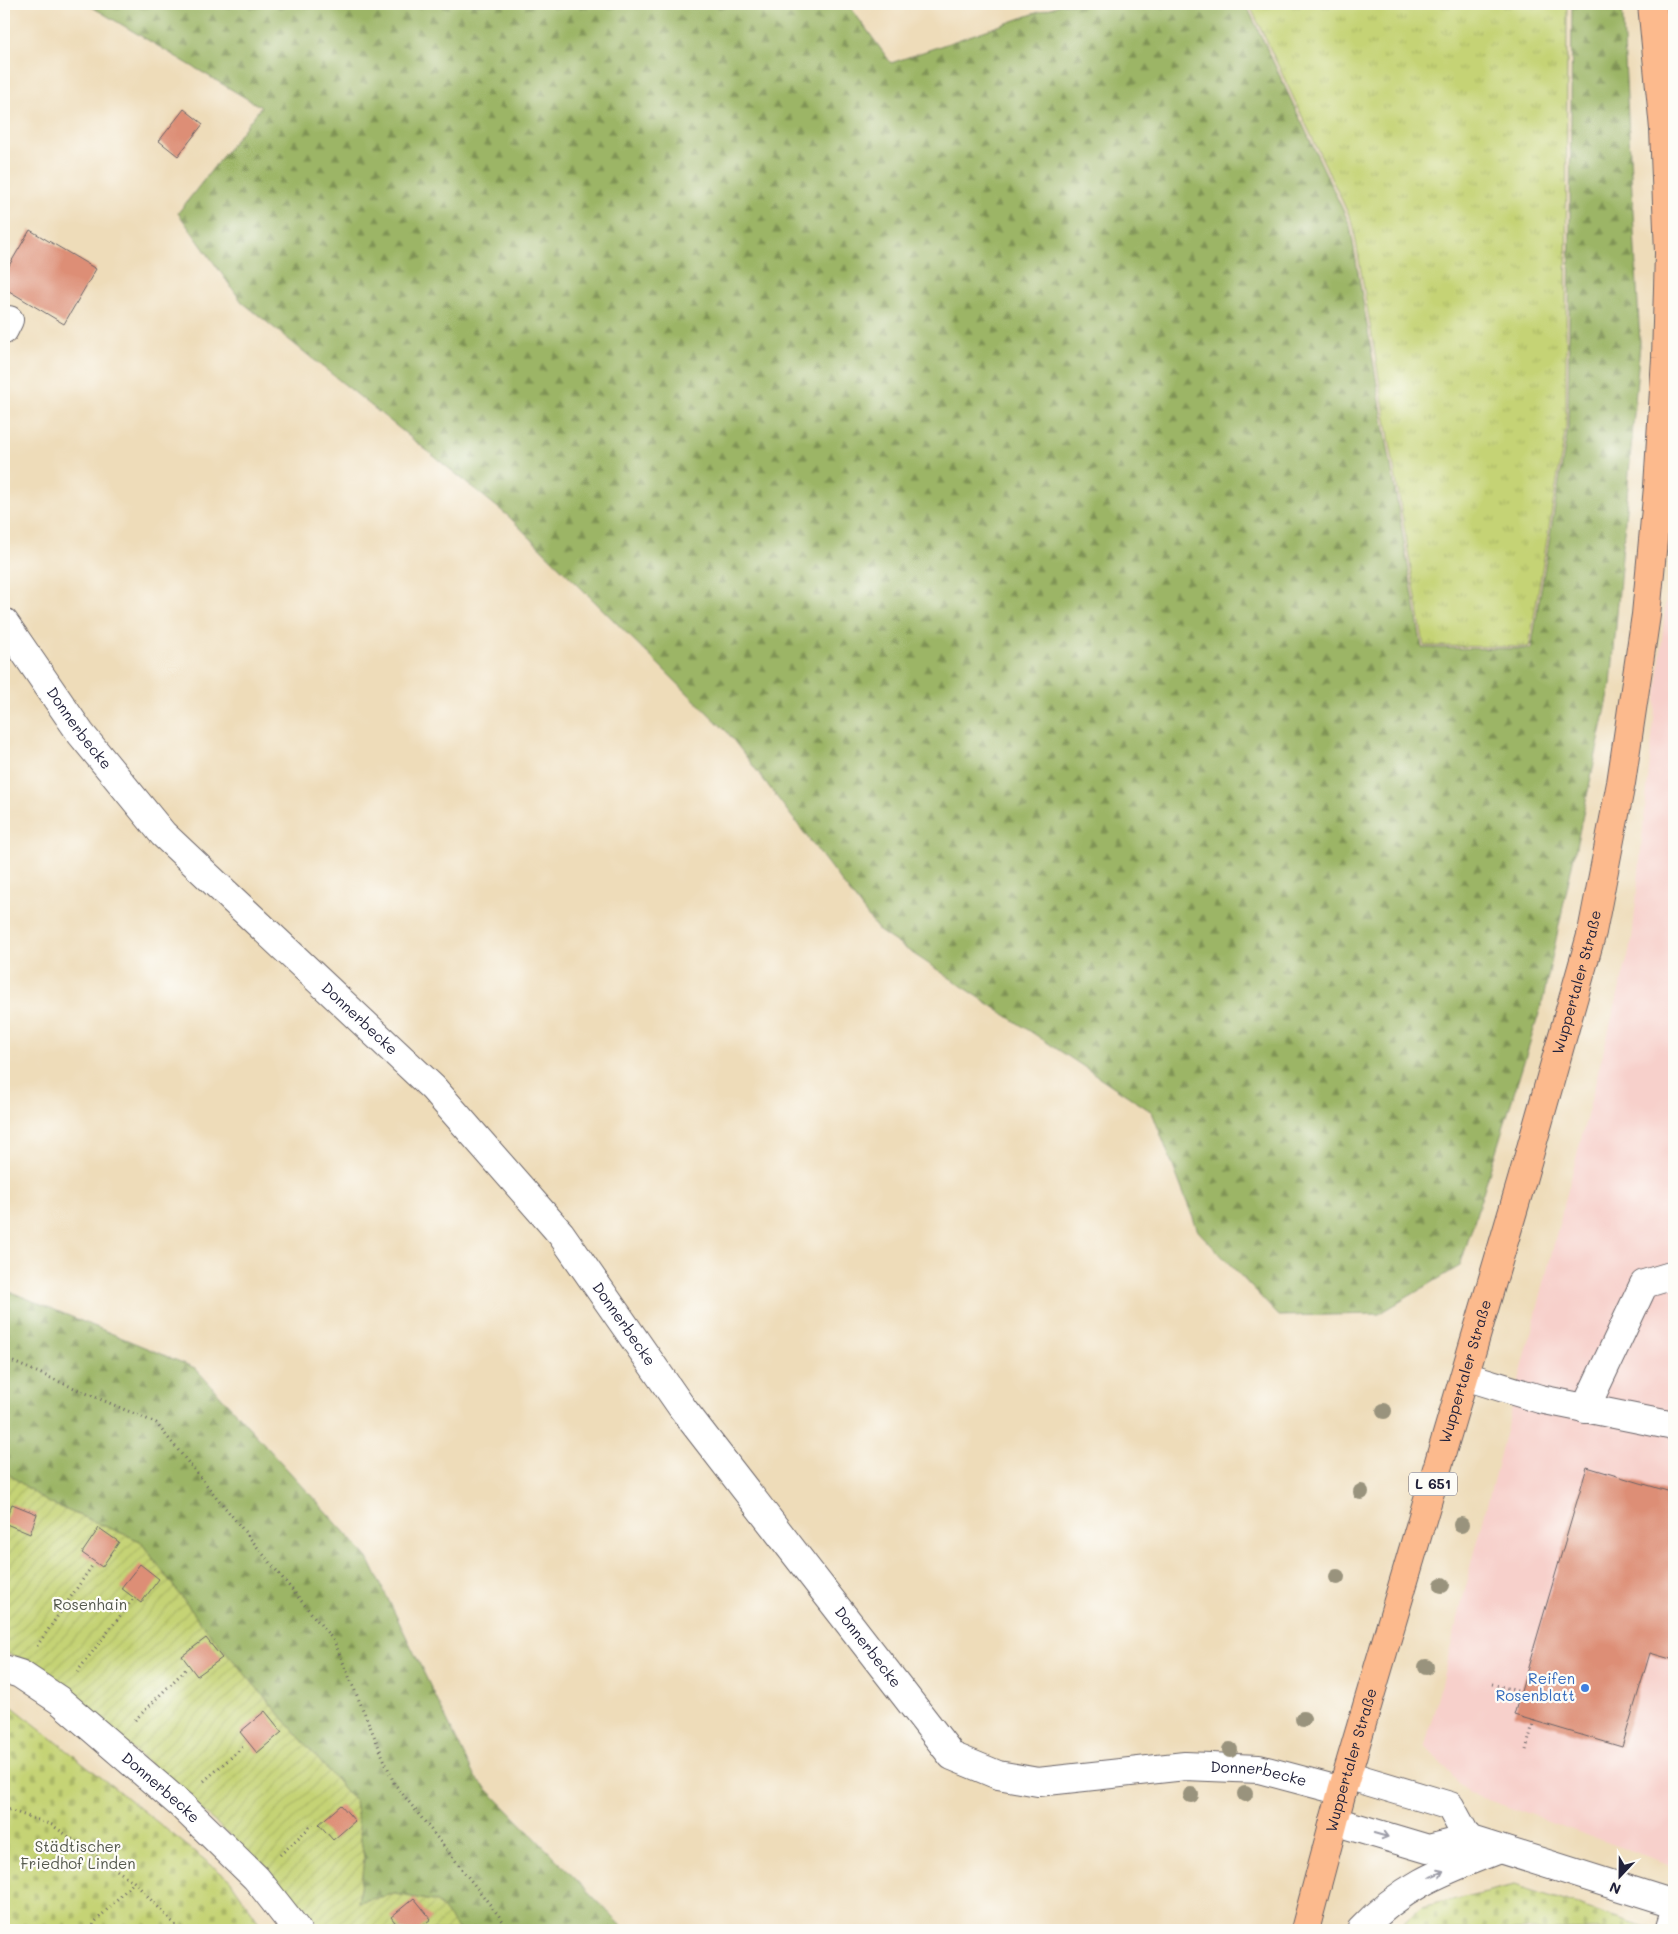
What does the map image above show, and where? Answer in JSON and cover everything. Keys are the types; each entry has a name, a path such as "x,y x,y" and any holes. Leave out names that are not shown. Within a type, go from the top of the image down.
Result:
{"main road":[{"name":"Wuppertaler Straße","path":"1305,1930 1344,1783 1465,1376 1592,932 1621,783 1646,615 1658,488 1666,358 1668,253 1664,129 1652,4"}],"street":[{"name":"Donnerbecke","path":"4,622 81,734 163,834 433,1088 561,1234 683,1409 952,1756 998,1775 1038,1782 1185,1766 1260,1769 1344,1783 1450,1806 1468,1839"},
{"path":"1585,1409 1644,1284 1674,1276"},
{"path":"1465,1376 1540,1399 1674,1426"},
{"name":"Donnerbecke","path":"12,1672 59,1700 181,1805 256,1878 297,1930"},
{"path":"1334,1822 1428,1849 1468,1839 1674,1904"},
{"path":"1361,1930 1394,1898 1416,1884 1454,1866 1499,1850"},
{"path":"1670,1930 1674,1916"}],"path":[{"path":"4,1358 156,1423 334,1641 394,1783 510,1930"},
{"path":"12,1672 36,1647 92,1566"},
{"path":"59,1700 75,1674 133,1599"},
{"path":"112,1744 187,1668"},
{"path":"1492,1684 1521,1692"},
{"path":"1526,1750 1534,1720"},
{"path":"181,1805 242,1747"},
{"path":"4,1808 52,1826 134,1882 180,1930"},
{"path":"256,1878 313,1824"},
{"path":"92,1930 94,1923 134,1882"}],"shaded area":[{"path":"1674,517 1674,1866 1468,1793 1425,1746 1632,940"}],"green space":[{"path":"87,4 848,4 891,63 1062,4 1246,4 1350,225 1422,648 1531,649 1568,428 1572,4 1622,4 1640,343 1611,685 1542,1004 1460,1266 1379,1314 1279,1316 1198,1231 1152,1112 879,931 728,733 507,515 242,302 178,213 261,107"},
{"path":"1249,4 1567,4 1566,427 1529,647 1424,646 1353,224"},
{"path":"4,1289 195,1368 368,1558 474,1776 626,1930 459,1930 437,1902 395,1894 358,1902 364,1859 355,1802 200,1622 140,1541 47,1502 4,1471"},
{"name":"Rosenhain","path":"4,1471 47,1502 140,1541 200,1622 355,1802 364,1859 358,1902 395,1894 437,1902 459,1930 309,1930 270,1871 34,1662 4,1653"},
{"name":"Städtischer Friedhof Linden","path":"4,1700 230,1880 264,1930 4,1930"},
{"path":"1515,1885 1655,1930 1396,1930 1421,1907"}],"building":[{"path":"184,109 203,124 178,156 159,141"},
{"path":"30,230 96,269 64,324 4,288 4,274"},
{"path":"1587,1467 1674,1493 1674,1660 1650,1653 1622,1747 1514,1715"},
{"path":"12,1504 37,1514 30,1534 4,1523"},
{"path":"99,1528 119,1542 102,1567 82,1553"},
{"path":"140,1564 159,1579 141,1603 121,1588"},
{"path":"206,1638 222,1658 197,1676 182,1656"},
{"path":"265,1711 282,1732 257,1753 240,1732"},
{"path":"341,1805 355,1821 333,1840 319,1824"},
{"path":"414,1898 431,1919 417,1930 401,1930 391,1917"}],"place":[{"name":"Reifen Rosenblatt","path":"1585,1688"}]}
